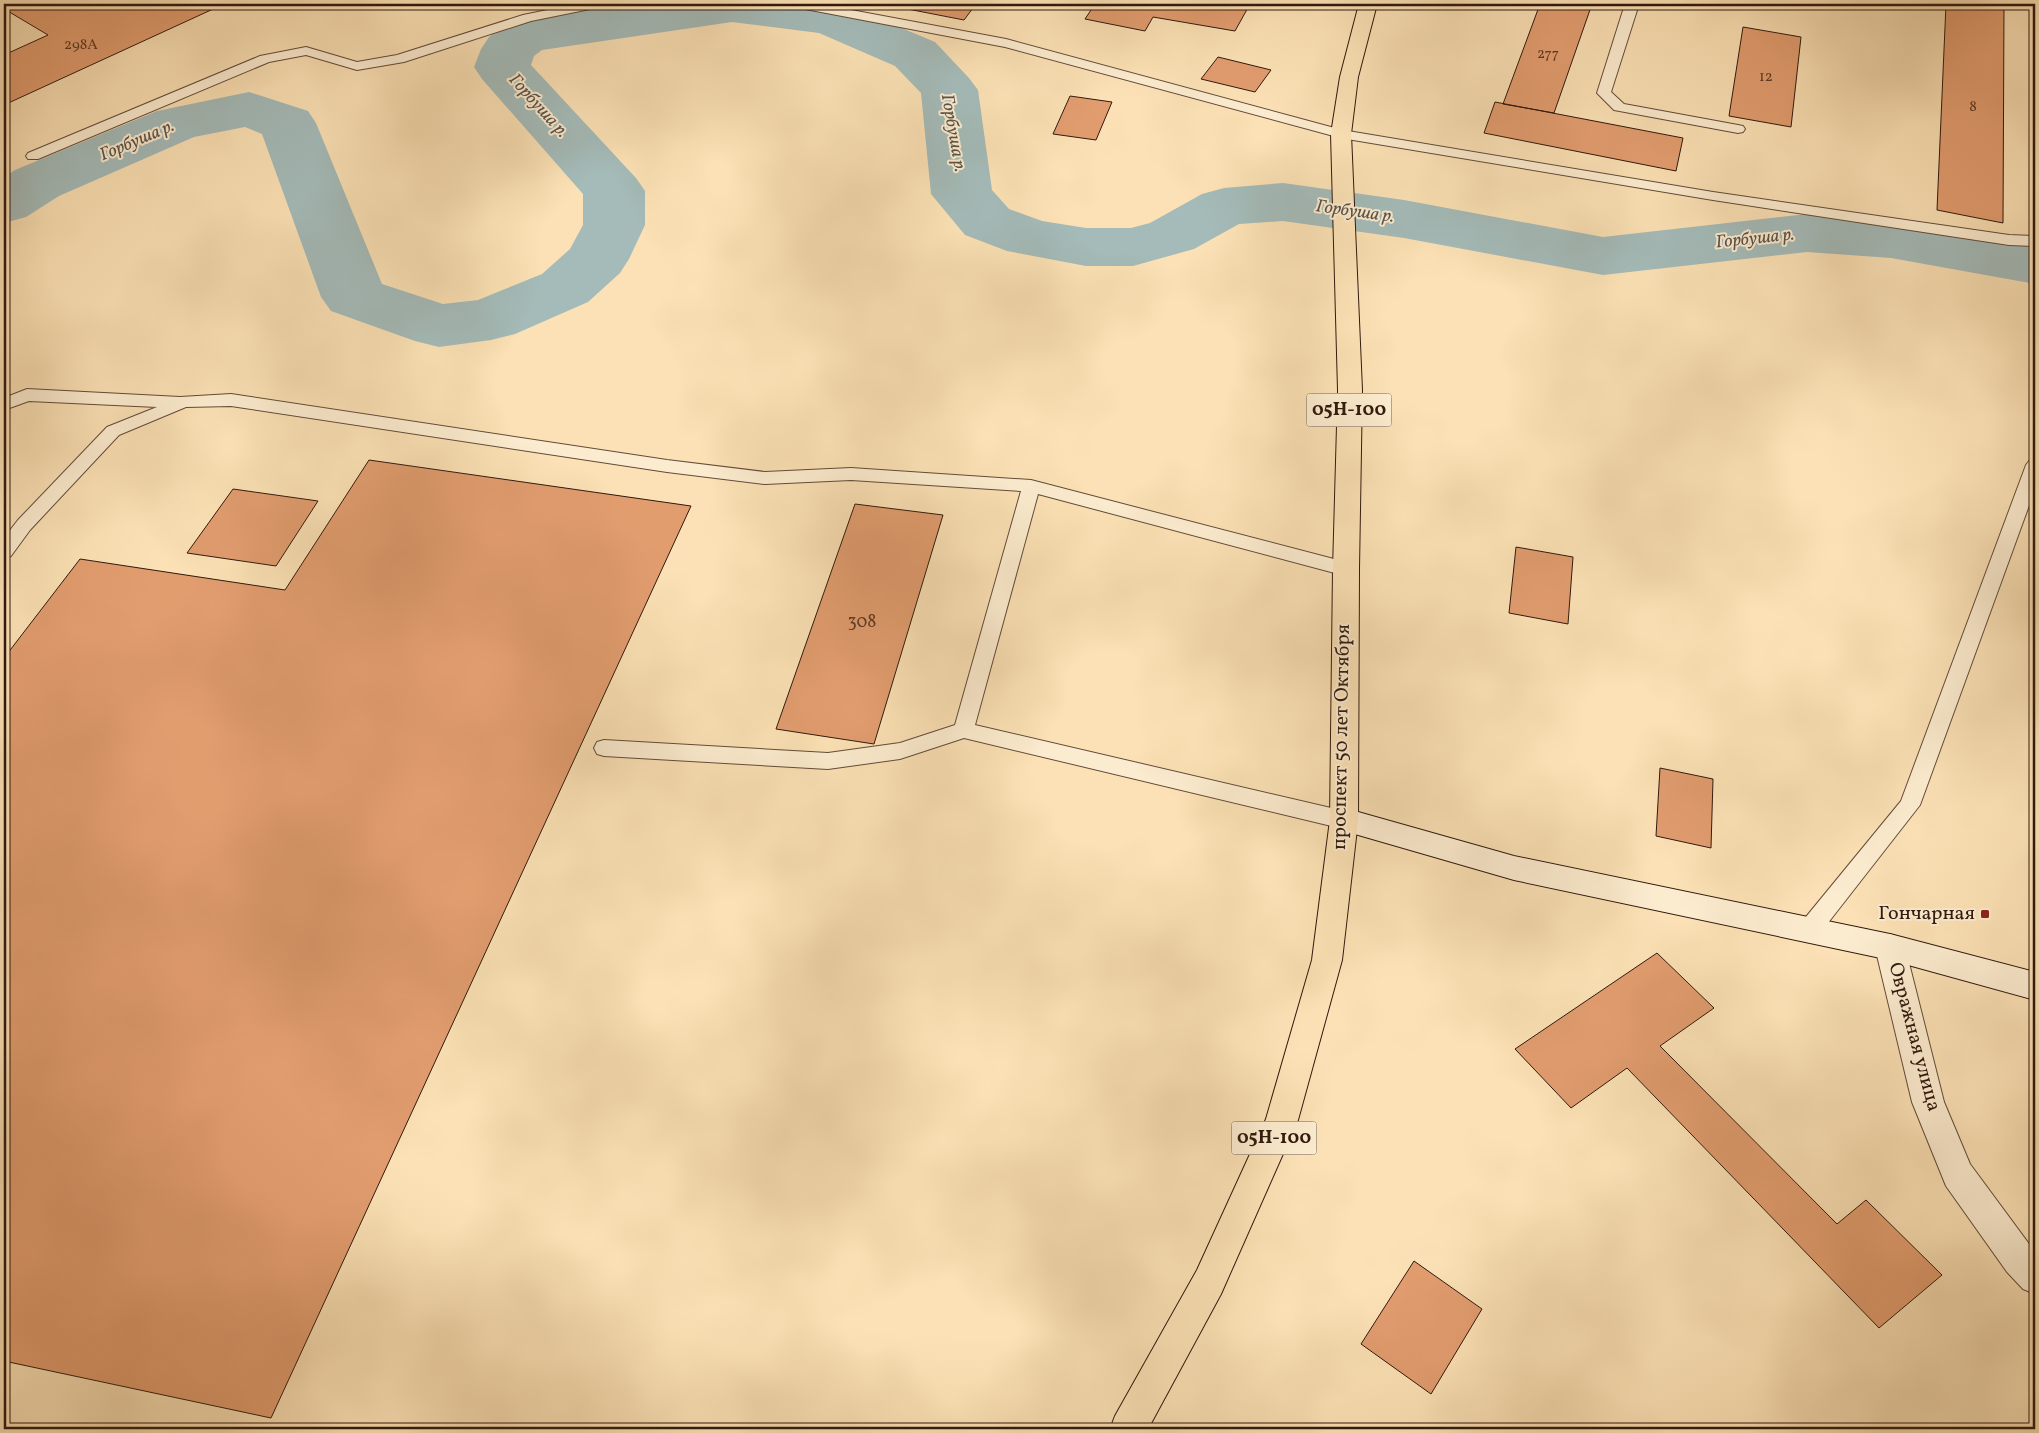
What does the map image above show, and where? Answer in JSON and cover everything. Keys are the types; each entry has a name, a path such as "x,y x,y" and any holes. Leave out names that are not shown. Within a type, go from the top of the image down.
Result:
{"main road":[{"name":"проспект 50 лет Октября","path":"1128,1429 1209,1282 1282,1120 1327,960 1344,820 1346,569 1350,390 1341,134 1349,77 1368,4"}],"street":[{"path":"1344,820 1514,868 1890,947 2035,986"},
{"name":"Овражная улица","path":"1890,947 1928,1102 1958,1175 2019,1260 2035,1277"}],"lane":[{"path":"32,156 265,59 306,51 357,66 382,62 398,59 528,18 595,4"},
{"path":"800,4 1006,43 1341,134 1713,196 2009,240 2035,241"},
{"path":"1632,4 1604,93 1619,108 1738,129"},
{"path":"4,404 27,395 184,402 231,400 667,466 764,478 851,474 1031,486 1346,569"},
{"path":"4,551 24,525 113,431 184,402"},
{"path":"1809,930 1910,805 2035,465"},
{"path":"964,730 1031,486"},
{"path":"604,748 828,761 900,751 964,730 1344,820"}],"building":[{"path":"19,4 224,4 4,105 4,55 48,35 6,10"},
{"path":"882,4 976,4 964,20"},
{"path":"1095,4 1250,4 1235,31 1153,17 1145,31 1085,19"},
{"path":"1540,4 1592,4 1554,113 1503,104"},
{"path":"1946,4 2004,4 2003,223 1937,210"},
{"path":"1743,27 1801,37 1791,127 1729,116"},
{"path":"1218,57 1271,70 1255,92 1201,79"},
{"path":"1070,96 1112,102 1096,140 1053,134"},
{"path":"1495,102 1683,138 1676,171 1484,133"},
{"path":"369,460 691,506 271,1418 4,1361 4,658 80,559 285,590"},
{"path":"233,489 318,501 276,566 187,553"},
{"path":"855,504 943,515 874,744 776,729"},
{"path":"1516,547 1573,557 1568,624 1509,613"},
{"path":"1660,768 1713,779 1711,848 1656,836"},
{"path":"1657,953 1714,1008 1660,1046 1837,1224 1866,1200 1942,1275 1879,1328 1627,1068 1571,1108 1515,1049"},
{"path":"1414,1261 1482,1309 1431,1394 1361,1344"}],"waterway":[{"name":"Горбуша р.","path":"4,204 37,183 178,123 249,109 287,123 354,297 439,326 491,319 565,288 597,259 614,225 614,191 502,67 509,49 525,36 732,6 830,18 915,54 949,90 962,194 987,222 1029,238 1086,247 1133,247 1172,236 1224,207 1283,202 1404,219 1603,256 1807,233 1891,239 2035,265"}],"place":[{"name":"Гончарная","path":"1985,914"}]}
